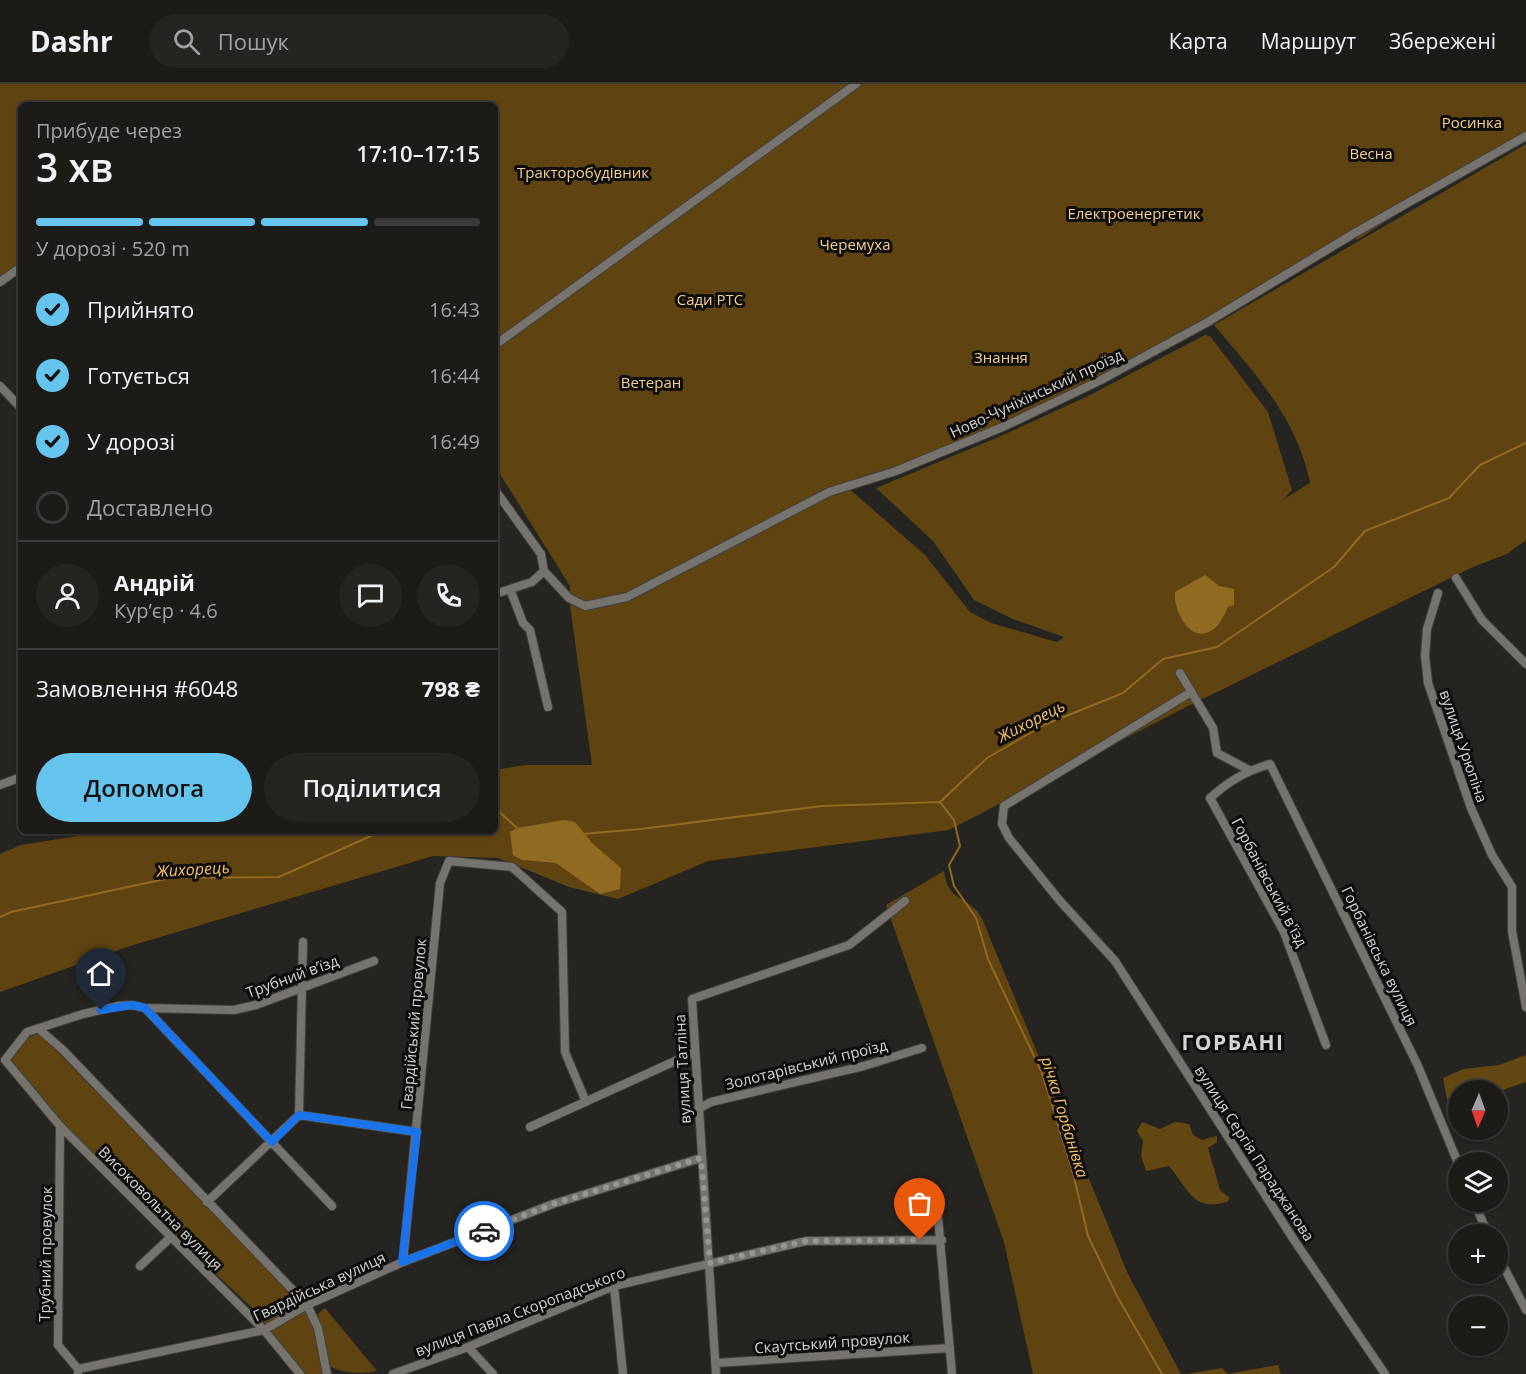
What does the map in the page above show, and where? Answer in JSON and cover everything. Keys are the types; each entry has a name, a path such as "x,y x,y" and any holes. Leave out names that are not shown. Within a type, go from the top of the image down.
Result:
{"street":[{"path":"498,343 856,84"},
{"name":"Ново-Чуніхінський проїзд","path":"544,571 568,598 585,606 627,597 829,492 896,471 1005,426 1099,381 1206,323 1353,234 1526,136"},
{"path":"0,282 18,269"},
{"path":"0,386 18,405"},
{"path":"498,494 541,554 544,571 532,582 498,593"},
{"path":"1456,578 1482,620 1526,664"},
{"path":"510,589 523,623 531,630 548,707"},
{"name":"вулиця Урюпіна","path":"1438,593 1427,629 1425,656 1428,683 1471,808 1492,855 1512,887 1512,931 1526,1007"},
{"path":"1180,673 1213,728 1217,753 1249,770"},
{"name":"вулиця Сергія Параджанова","path":"1191,692 1004,806 1002,824 1009,838 1060,901 1115,961 1294,1240 1385,1374"},
{"name":"Горбанівський в'їзд","path":"1270,764 1249,770 1228,782 1210,798 1284,932 1326,1045"},
{"name":"Горбанівська вулиця","path":"1270,764 1418,1066 1453,1152"},
{"path":"0,785 18,778"},
{"name":"Гвардійський провулок","path":"402,1262 417,1132 440,883 449,861 512,867 562,912 565,1052 586,1102"},
{"name":"вулиця Татліна","path":"716,1374 692,999 849,945 905,901"},
{"path":"207,1202 299,1115 303,942"},
{"name":"Трубний в’їзд","path":"2,1059 27,1032 83,1014 132,1005 145,1008 234,1010 256,1005 374,961"},
{"path":"145,1008 332,1206"},
{"path":"39,1029 63,1050 307,1305 318,1328 327,1374"},
{"name":"Золотарівський проїзд","path":"698,1109 711,1102 864,1066 922,1048"},
{"path":"530,1127 695,1052"},
{"name":"Високовольтна вулиця","path":"2,1059 60,1126 264,1330 300,1374"},
{"path":"299,1115 417,1132"},
{"name":"Трубний провулок","path":"60,1126 58,1345 78,1371"},
{"name":"Гвардійська вулиця","path":"78,1371 264,1330 307,1305 402,1262 553,1204 701,1158"},
{"path":"937,1206 942,1240 952,1374"},
{"path":"140,1266 171,1237"},
{"name":"вулиця Павла Скоропадського","path":"393,1374 468,1347 614,1286 806,1241 942,1240"},
{"path":"1508,1275 1526,1310"},
{"path":"614,1286 623,1374"},
{"path":"468,1347 493,1374"},
{"name":"Скаутський провулок","path":"716,1363 950,1348"}],"green space":[{"path":"0,84 1526,84 1526,136 1462,172 1357,240 1354,234 1100,380 1093,372 1099,381 916,462 847,487 925,555 970,612 991,623 1057,642 1064,637 1013,619 974,600 933,541 876,488 1001,436 1088,396 1205,335 1210,336 1268,412 1292,490 1284,499 1310,483 1296,438 1259,379 1214,325 1526,144 1526,540 1507,554 1473,567 1180,710 949,830 708,861 618,899 569,887 498,858 433,856 130,946 0,992 0,854 21,845 90,834 498,834 498,770 525,765 592,765 569,598 570,586 498,471 498,102 18,102 18,265 0,279"},
{"path":"944,871 952,892 976,910 984,922 1128,1274 1181,1374 1033,1374 1004,1242 886,905"},
{"path":"39,1033 306,1307 315,1328 323,1374 306,1374 265,1325 262,1317 134,1194 12,1066 12,1054 24,1039"},
{"path":"325,1308 377,1371 353,1373 330,1366 318,1314"}],"shaded area":[{"path":"1205,575 1219,586 1234,589 1234,605 1228,607 1215,628 1204,633 1197,633 1184,623 1180,616 1175,592"},
{"path":"564,820 575,822 593,844 621,868 620,889 600,894 556,863 522,860 513,855 510,832 517,828"},
{"path":"1526,1055 1526,1082 1508,1088 1508,1080 1448,1080 1448,1104 1443,1078 1463,1069 1499,1065"},
{"path":"1142,1122 1160,1129 1175,1122 1189,1124 1193,1135 1202,1140 1217,1136 1217,1142 1208,1148 1220,1190 1230,1198 1227,1202 1206,1204 1198,1201 1186,1190 1169,1166 1146,1171 1141,1156 1143,1141 1137,1131"},
{"path":"1278,1365 1281,1374 1228,1374"},
{"path":"1222,1368 1228,1374 1187,1374"}],"waterway":[{"name":"Жихорець","path":"582,834 641,829 822,806 940,802 987,758 1044,725 1123,693 1163,659 1217,647 1334,567 1365,531 1449,498 1480,465 1526,443"},
{"name":"річка Горбанівка","path":"940,802 954,820 960,846 949,865 954,886 976,918 988,959 1042,1073 1072,1169 1088,1236 1117,1296 1162,1374"},
{"name":"Жихорець","path":"498,811 517,828"},
{"name":"Жихорець","path":"0,917 11,912 170,878 279,877 375,834"}],"way so far":[{"path":"484,1231 553,1204 701,1158 710,1263 806,1241 920,1240"}],"district":[{"name":"ГОРБАНІ","path":"1233,1042"}],"route":[{"path":"101,1010 132,1005 145,1008 272,1142 299,1115 417,1132 402,1262 484,1231"}],"park label":[{"name":"Росинка","path":"1472,122"},
{"name":"Весна","path":"1371,153"},
{"name":"Тракторобудівник","path":"583,172"},
{"name":"Електроенергетик","path":"1134,213"},
{"name":"Черемуха","path":"855,244"},
{"name":"Сади РТС","path":"710,299"},
{"name":"Знання","path":"1001,357"},
{"name":"Ветеран","path":"651,382"}]}
